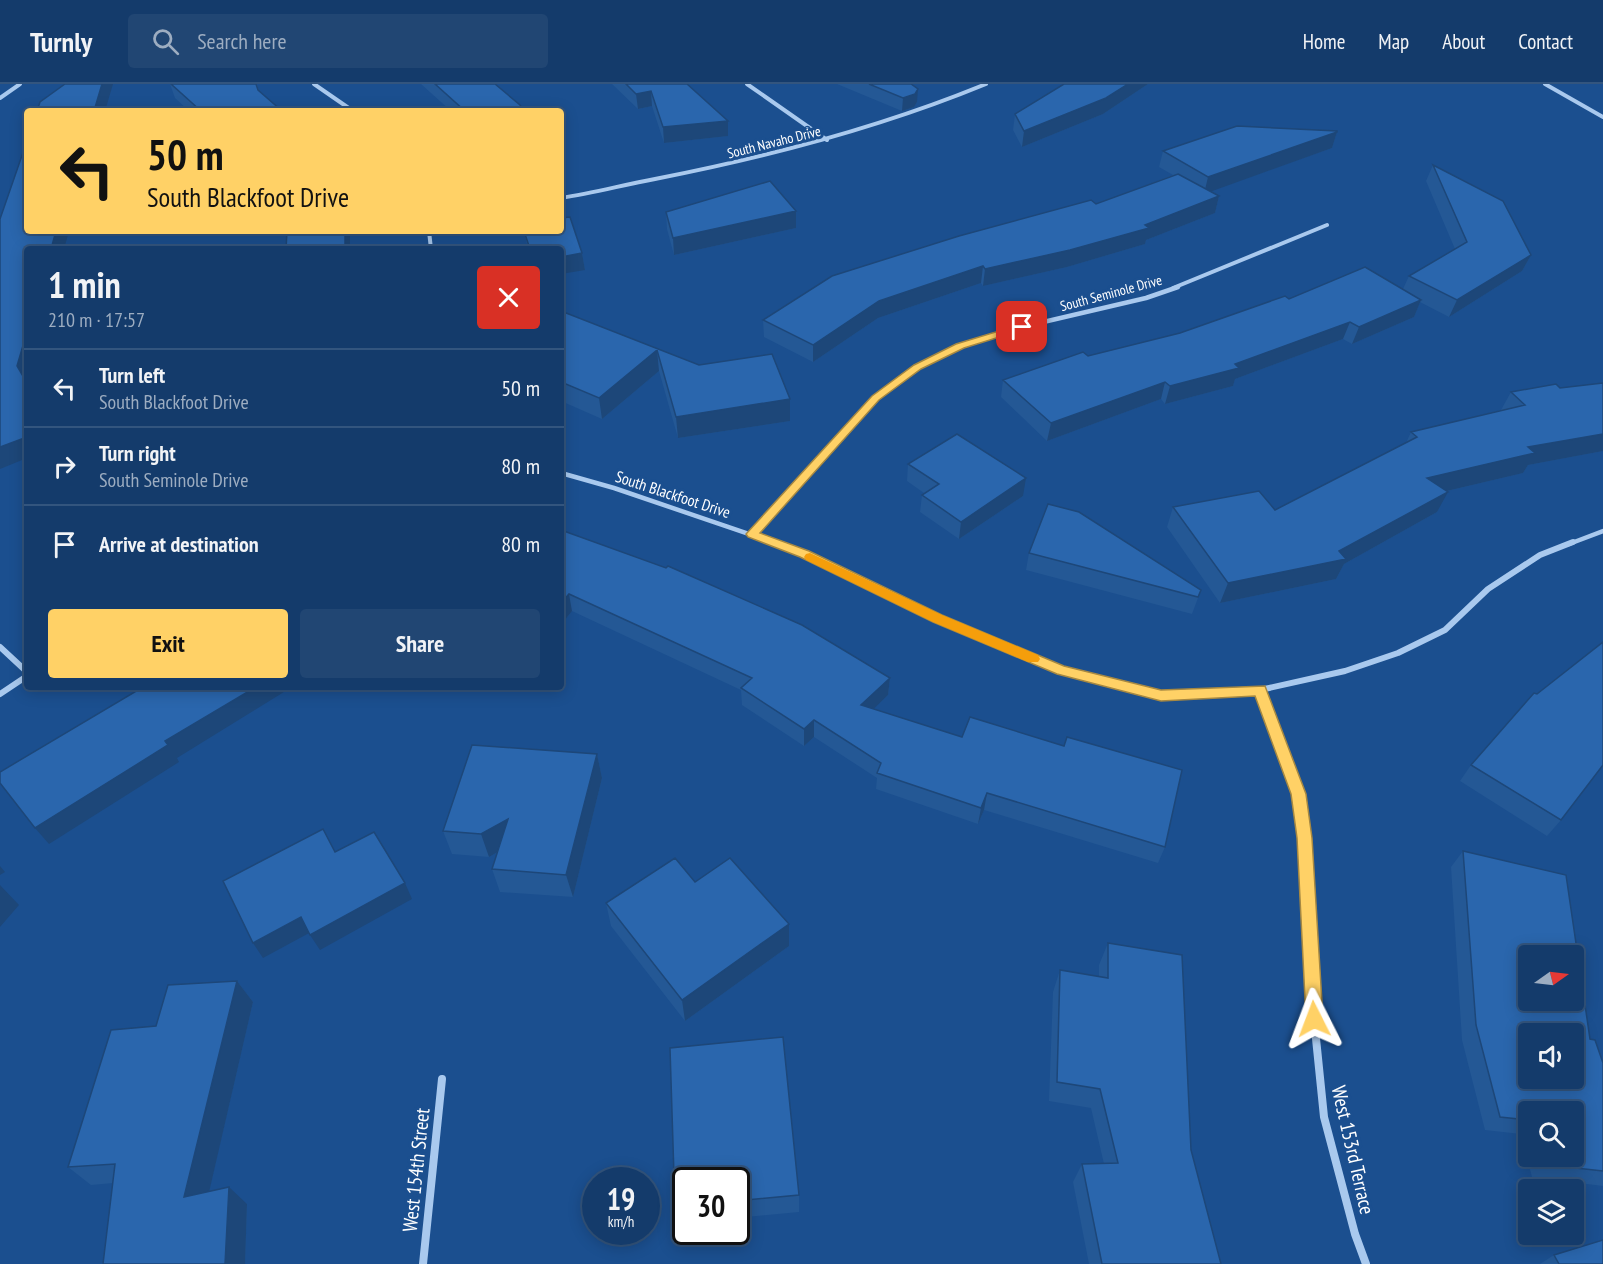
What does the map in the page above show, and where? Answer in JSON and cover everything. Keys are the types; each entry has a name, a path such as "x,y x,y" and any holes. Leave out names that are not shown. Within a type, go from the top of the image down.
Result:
{"street":[{"path":"0,98 20,84"},
{"path":"314,84 349,108"},
{"path":"747,84 827,140"},
{"name":"South Navaho Drive","path":"564,197 718,167 827,140 877,126 986,84"},
{"path":"1545,84 1603,117"},
{"name":"South Seminole Drive","path":"752,534 876,398 918,367 960,346 1022,327 1146,298 1196,281 1327,225"},
{"name":"South Blackfoot Drive","path":"564,474 752,534 804,554 937,618 1061,671 1161,695 1260,690 1345,671 1398,653 1445,630 1488,589 1540,555 1603,531"},
{"path":"0,647 24,671"},
{"path":"0,694 24,676"},
{"name":"West 153rd Terrace","path":"1260,690 1298,794 1305,838 1314,1019 1324,1117 1355,1234 1366,1264"},
{"name":"West 154th Street","path":"423,1264 442,1079"}],"building":[{"path":"65,84 102,84 95,108 38,108 40,102"},
{"path":"171,84 256,84 258,90 279,108 198,108"},
{"path":"435,84 495,84 522,108 462,108"},
{"path":"626,84 687,84 728,121 663,127 651,91 636,94"},
{"path":"869,84 911,84 918,89 915,94 903,98"},
{"path":"1064,84 1128,84 1106,98 1024,131 1015,114"},
{"path":"1237,126 1337,132 1208,177 1163,151"},
{"path":"24,150 24,234 55,234 52,246 24,246 24,342 17,366 24,378 24,438 0,447 0,219"},
{"path":"1433,165 1503,201 1531,255 1457,300 1409,276 1467,242"},
{"path":"1178,174 1219,196 1145,225 1149,228 1070,250 985,269 983,266 879,301 813,345 763,320 832,276 959,236 1091,200 1096,204"},
{"path":"770,181 796,211 673,238 666,212"},
{"path":"570,217 582,253 564,256 564,246 529,246 525,234 564,234 564,218"},
{"path":"287,234 345,234 345,246 286,246"},
{"path":"1365,267 1421,300 1359,327 1350,322 1235,364 1239,368 1170,386 1165,382 1051,423 1003,380 1083,352 1088,356 1180,333 1285,296 1289,299"},
{"path":"564,312 699,365 772,354 790,399 676,417 657,350 599,398 564,383"},
{"path":"1603,383 1603,434 1528,447 1535,453 1427,478 1448,492 1339,551 1346,559 1228,583 1173,507 1259,491 1275,510 1417,437 1411,432 1525,405 1511,392 1556,384 1560,388"},
{"path":"957,434 1026,478 961,522 922,495 939,484 908,464"},
{"path":"1048,504 1079,512 1201,590 1198,597 1029,553"},
{"path":"564,531 666,568 668,566 802,625 890,678 861,705 962,737 970,717 1064,746 1067,737 1182,770 1165,847 987,793 981,808 877,773 881,763 814,720 804,729 741,688 752,678 569,594 564,600"},
{"path":"1603,642 1603,765 1561,820 1471,765 1534,693 1537,694"},
{"path":"138,690 251,690 165,741 168,745 35,828 0,783 0,772"},
{"path":"472,745 597,754 566,875 492,869 508,819 481,834 443,831"},
{"path":"323,829 335,852 374,832 405,883 310,935 301,917 253,943 223,881"},
{"path":"1463,851 1566,875 1576,945 1518,945 1518,1011 1584,1011 1584,998 1590,1039 1595,1040 1603,1063 1603,1171 1567,1167 1584,1167 1584,1101 1518,1101 1518,1119 1500,1117 1476,1025"},
{"path":"675,858 695,882 730,858 789,924 682,1000 606,903"},
{"path":"1108,943 1182,955 1191,1150 1221,1264 1102,1264 1082,1164 1118,1163 1100,1089 1057,1082 1060,970 1108,978"},
{"path":"237,981 184,1197 229,1187 225,1264 103,1264 115,1164 68,1167 111,1030 156,1026 168,985"},
{"path":"783,1037 799,1195 750,1200 750,1167 674,1167 670,1048"},
{"path":"1603,1240 1603,1264 1559,1264 1554,1255"}],"slow traffic":[{"path":"810,557 937,618 1033,659"}],"route":[{"path":"1022,327 960,346 918,367 876,398 752,534 804,554 937,618 1061,671 1161,695 1260,690 1298,794 1305,838 1314,1019"}]}
